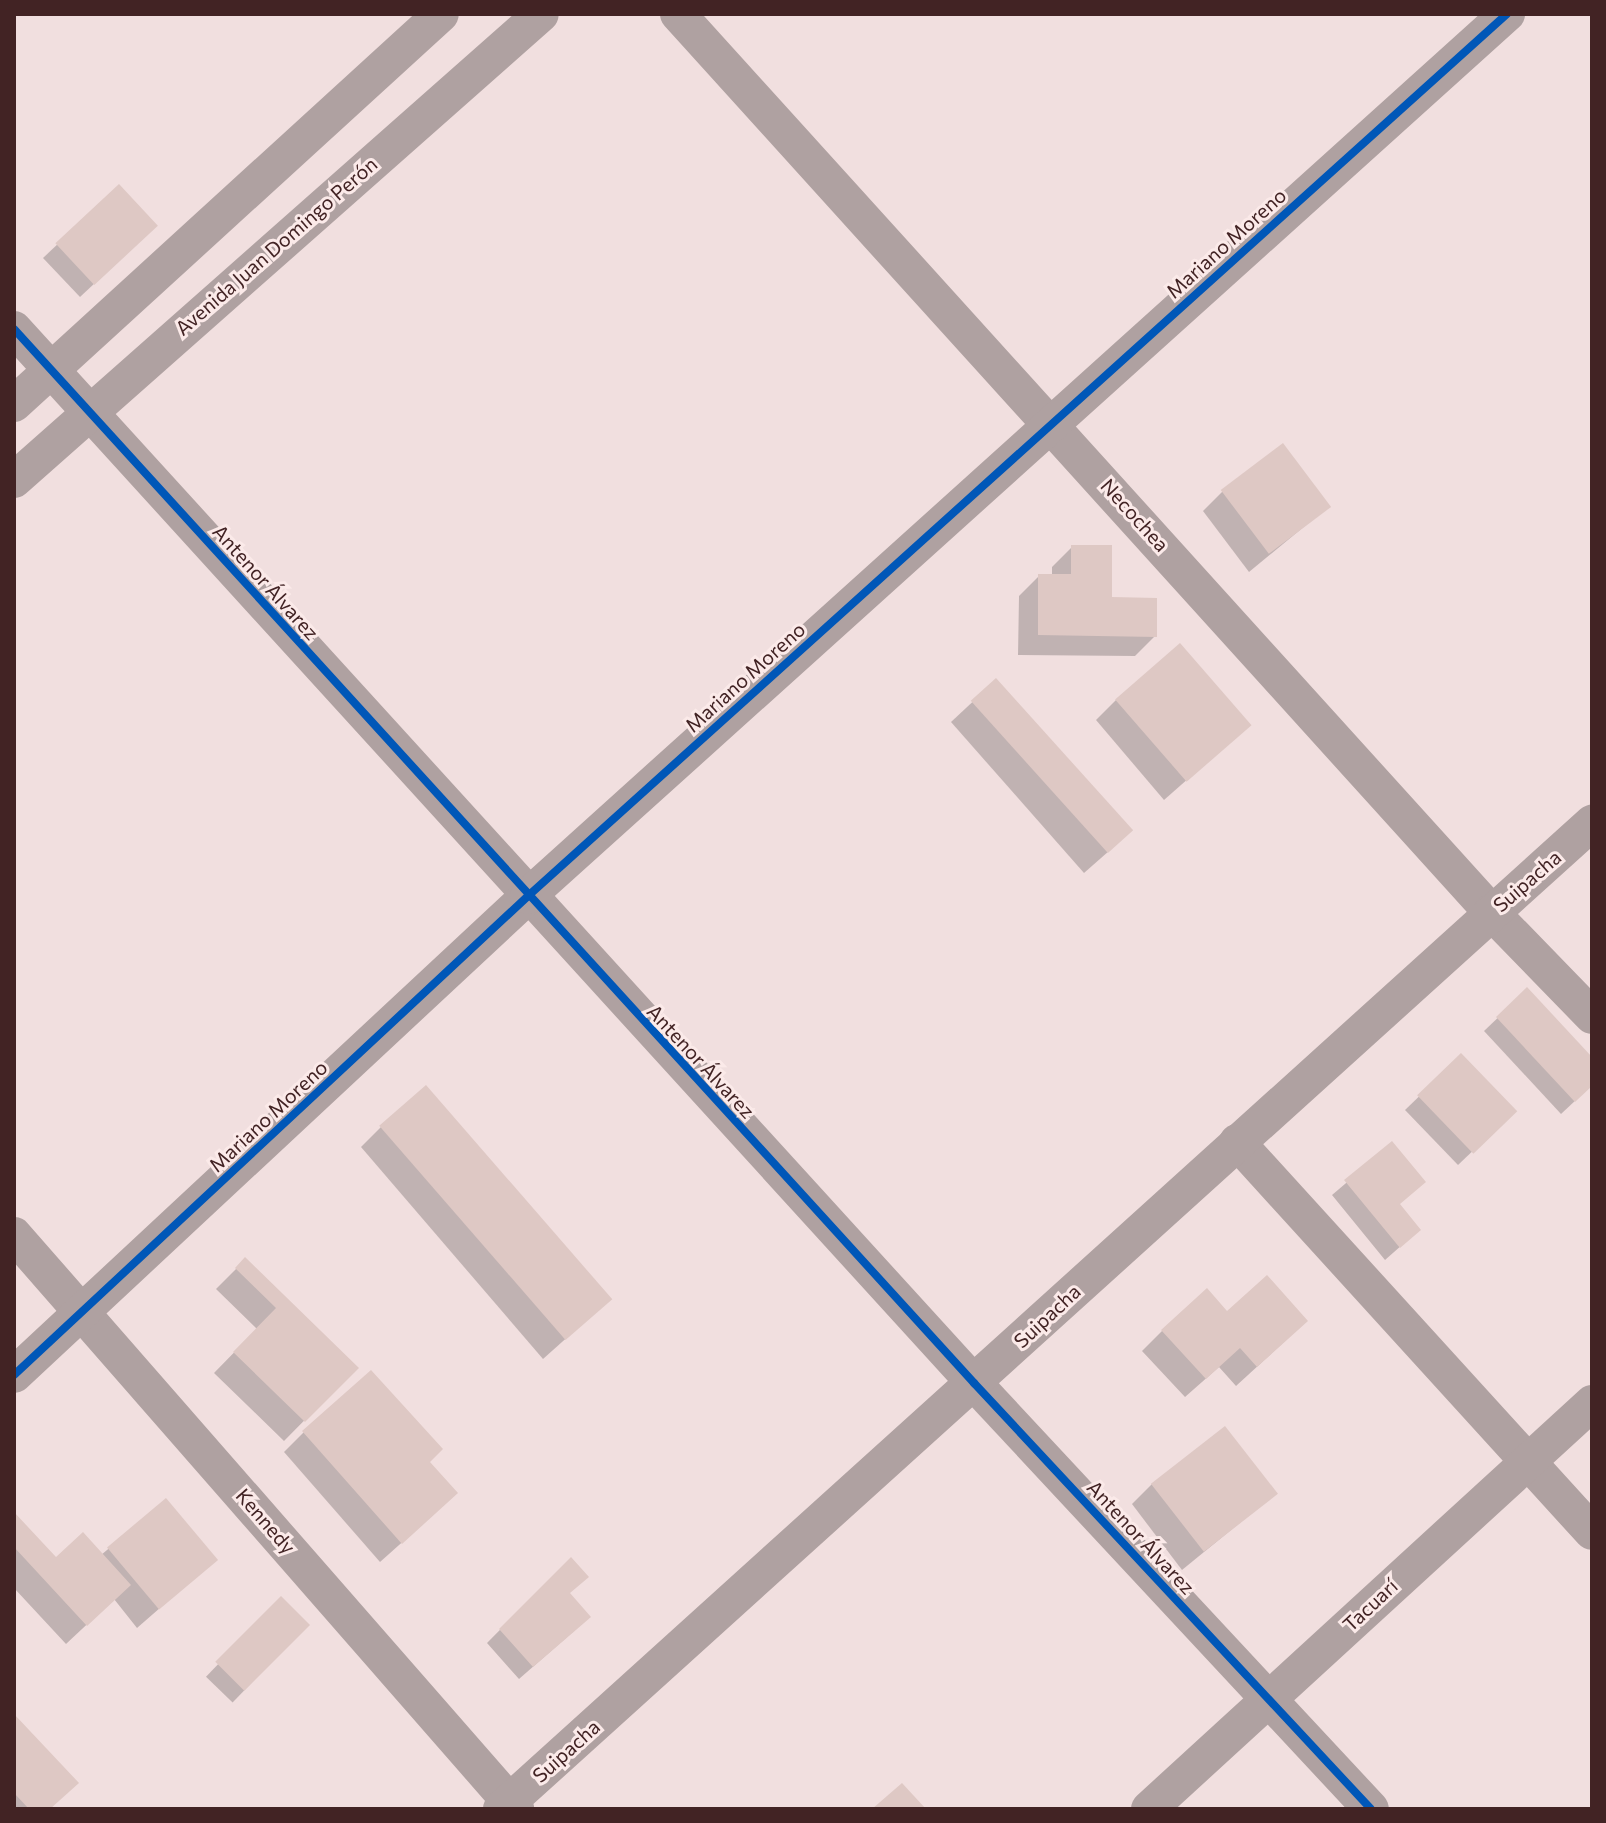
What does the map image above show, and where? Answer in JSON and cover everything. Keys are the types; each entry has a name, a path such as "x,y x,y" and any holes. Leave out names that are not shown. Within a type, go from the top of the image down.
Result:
{"street":[{"path":"14,404 441,14"},
{"name":"Avenida Juan Domingo Perón","path":"14,480 89,410 541,14"},
{"name":"Necochea","path":"678,14 1051,421 1491,912 1592,1016"},
{"name":"Mariano Moreno","path":"14,1375 528,896 1051,421 1507,14"},
{"name":"Antenor Álvarez","path":"14,329 974,1383 1270,1697 1371,1809"},
{"name":"Suipacha","path":"509,1807 1237,1142 1592,823"},
{"path":"1237,1142 1592,1532"},
{"name":"Kennedy","path":"14,1235 83,1310 509,1807"},
{"name":"Tacuarí","path":"1149,1809 1525,1461 1592,1403"}],"building":[{"path":"119,184 158,226 94,285 55,243"},
{"path":"1283,443 1331,507 1269,554 1221,490"},
{"path":"1071,545 1112,545 1112,597 1157,598 1157,637 1038,635 1038,574 1071,574"},
{"path":"1180,643 1252,725 1187,782 1115,699"},
{"path":"996,678 1133,830 1108,853 971,701"},
{"path":"1527,987 1592,1057 1592,1086 1575,1102 1496,1017"},
{"path":"1461,1053 1517,1111 1473,1154 1417,1095"},
{"path":"426,1085 612,1299 566,1340 379,1126"},
{"path":"1392,1141 1426,1182 1400,1204 1421,1230 1400,1248 1344,1180"},
{"path":"245,1257 359,1368 305,1422 233,1352 276,1308 235,1268"},
{"path":"1267,1275 1308,1321 1257,1367 1240,1348 1206,1379 1161,1330 1207,1288 1227,1311"},
{"path":"371,1370 443,1449 430,1462 458,1493 402,1544 302,1431"},
{"path":"1225,1426 1278,1494 1204,1552 1151,1484"},
{"path":"166,1498 218,1560 159,1610 107,1547"},
{"path":"14,1512 56,1557 83,1532 131,1585 87,1626 14,1547"},
{"path":"571,1557 589,1577 570,1593 591,1617 533,1667 499,1629"},
{"path":"281,1596 310,1625 244,1691 215,1662"},
{"path":"14,1714 79,1783 50,1809 29,1809 14,1793"},
{"path":"902,1783 926,1809 872,1809"}],"cycle path":[{"path":"14,1375 528,896 1507,14"},
{"path":"14,329 974,1383 1371,1809"}]}
